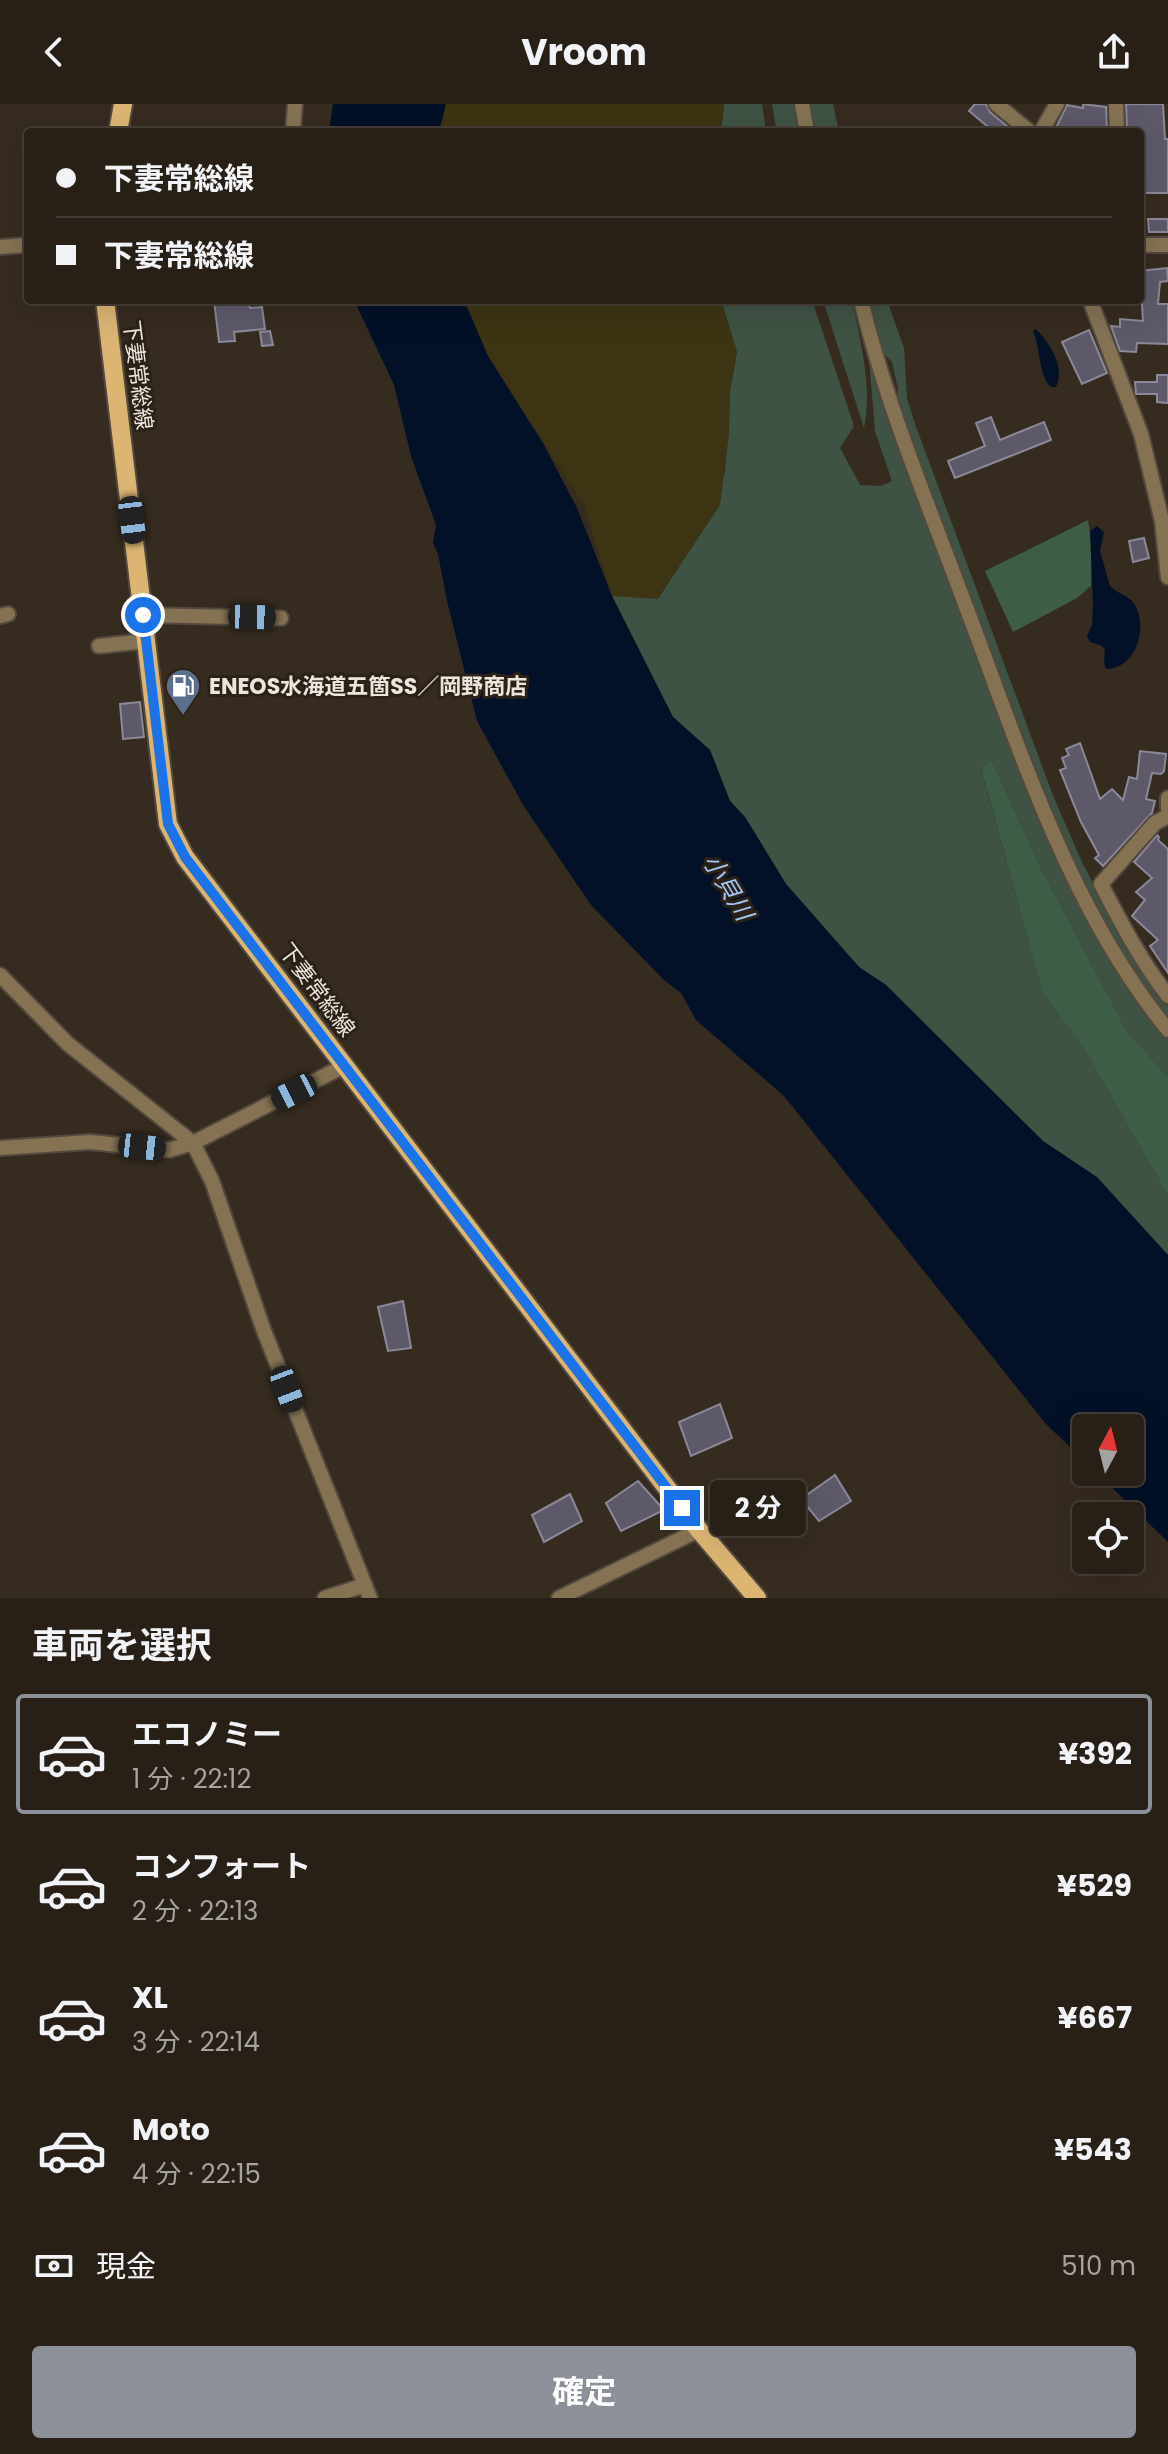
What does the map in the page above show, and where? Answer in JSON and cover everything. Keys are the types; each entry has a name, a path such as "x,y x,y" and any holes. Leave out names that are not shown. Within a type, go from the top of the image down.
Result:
{"main road":[{"path":"119,128 123,104"},
{"name":"下妻常総線","path":"105,304 168,824 185,857 344,1066 699,1530 757,1598"}],"street":[{"path":"293,128 295,104"},
{"path":"802,104 806,128"},
{"path":"996,104 1025,128"},
{"path":"1043,128 1057,104"},
{"path":"1116,104 1117,128"},
{"path":"0,247 24,245"},
{"path":"1144,245 1168,245"},
{"path":"862,304 892,407 1035,787 1079,886 1107,939 1137,989 1168,1030"},
{"path":"1092,304 1141,434 1165,519 1168,577"},
{"path":"143,615 281,618"},
{"path":"99,646 146,641"},
{"path":"1168,798 1168,809"},
{"path":"1168,816 1155,823 1101,884 1149,972 1168,996"},
{"path":"0,975 68,1044 193,1143 212,1181 264,1331 368,1592 325,1598"},
{"path":"0,1148 90,1142 169,1150 193,1143 344,1066"},
{"path":"559,1598 699,1530"}],"green space":[{"path":"724,104 762,104 765,128 721,128"},
{"path":"772,104 798,104 803,128 776,128"},
{"path":"809,104 833,104 838,128 815,128"},
{"path":"722,304 813,304 854,426 840,448 860,485 881,486 892,481 875,431 868,347 1016,751 1144,1008 1168,1037 1168,1077 1127,1031 1041,868 992,761 981,769 1042,992 1085,1051 1168,1196 1168,1255 1097,1178 1043,1141 886,985 859,967 786,884 745,817 730,801 710,750 673,717 612,596 658,598 680,564 725,473 730,391 737,352"},
{"path":"824,304 853,304 866,380 864,428"},
{"path":"868,304 888,304 904,348 907,398 915,424 1054,798 1082,862 1120,935 1154,990 1168,1006 1168,1022 1117,947 1074,866 1022,739 917,457 897,401 898,389 892,362 879,349"},
{"path":"1088,520 1092,547 1091,586 1077,598 1013,632 985,571"},
{"path":"992,761 1041,868 1127,1031 1168,1077 1168,1196 1085,1051 1042,992 981,768"}],"sand":[{"path":"446,104 724,104 721,128 440,128"},
{"path":"466,304 722,304 737,352 730,391 729,434 720,505 658,599 612,596 584,505 488,356"}],"water":[{"path":"333,104 446,104 440,128 330,128"},
{"name":"小貝川","path":"356,304 466,304 488,356 544,445 577,508 612,596 673,717 710,750 730,801 745,817 786,884 859,967 886,985 1043,1141 1097,1177 1168,1255 1168,1542 1144,1519 1144,1502 1127,1502 1110,1486 1144,1486 1144,1414 1072,1414 1072,1449 1046,1424 784,1096 696,1020 681,993 664,980 591,905 523,805 477,721 433,543 436,525 411,456 394,385"},
{"path":"1036,329 1051,348 1057,363 1059,379 1056,387 1051,387 1044,376 1033,331"},
{"path":"1097,526 1104,532 1100,551 1110,586 1131,600 1140,619 1138,642 1133,652 1117,667 1106,669 1104,649 1090,642 1087,636 1092,625 1093,606 1090,531"}],"building":[{"path":"975,104 986,104 990,112 1009,128 989,128 969,111"},
{"path":"1083,104 1106,107 1107,128 1056,128 1067,105 1083,108"},
{"path":"1126,104 1163,104 1165,139 1168,139 1168,193 1144,193 1144,128 1127,128"},
{"path":"1148,219 1168,219 1168,232 1149,232"},
{"path":"1167,268 1168,281 1160,282 1158,304 1168,304 1168,344 1137,343 1136,352 1120,351 1111,326 1120,327 1120,319 1143,321 1144,271"},
{"path":"214,304 262,307 265,329 234,332 235,341 219,342"},
{"path":"1089,330 1107,373 1082,384 1062,342"},
{"path":"270,331 273,345 262,346 260,332"},
{"path":"1157,375 1168,375 1168,403 1157,402 1157,394 1136,394 1135,382 1157,382"},
{"path":"991,417 1000,440 1044,422 1051,440 955,478 948,461 985,446 976,423"},
{"path":"1144,538 1149,558 1133,562 1129,541"},
{"path":"140,702 144,737 123,739 120,704"},
{"path":"1080,743 1100,799 1112,789 1123,800 1129,777 1137,779 1140,751 1166,754 1164,771 1161,774 1152,773 1146,799 1155,801 1152,813 1103,866 1095,858 1099,855 1081,822 1060,770 1066,768 1062,758 1069,755 1066,749"},
{"path":"1157,835 1168,849 1168,973 1150,946 1158,940 1132,916 1145,900 1136,892 1152,878 1134,862"},
{"path":"403,1301 411,1348 388,1351 378,1307"},
{"path":"720,1404 732,1438 691,1456 679,1422"},
{"path":"835,1475 851,1501 819,1521 801,1499"},
{"path":"638,1481 664,1510 621,1531 606,1503"},
{"path":"570,1494 582,1521 544,1542 532,1515"}],"place":[{"name":"ENEOS水海道五箇SS／岡野商店","path":"183,717"}],"route":[{"path":"143,615 168,824 185,857 682,1508"}]}
